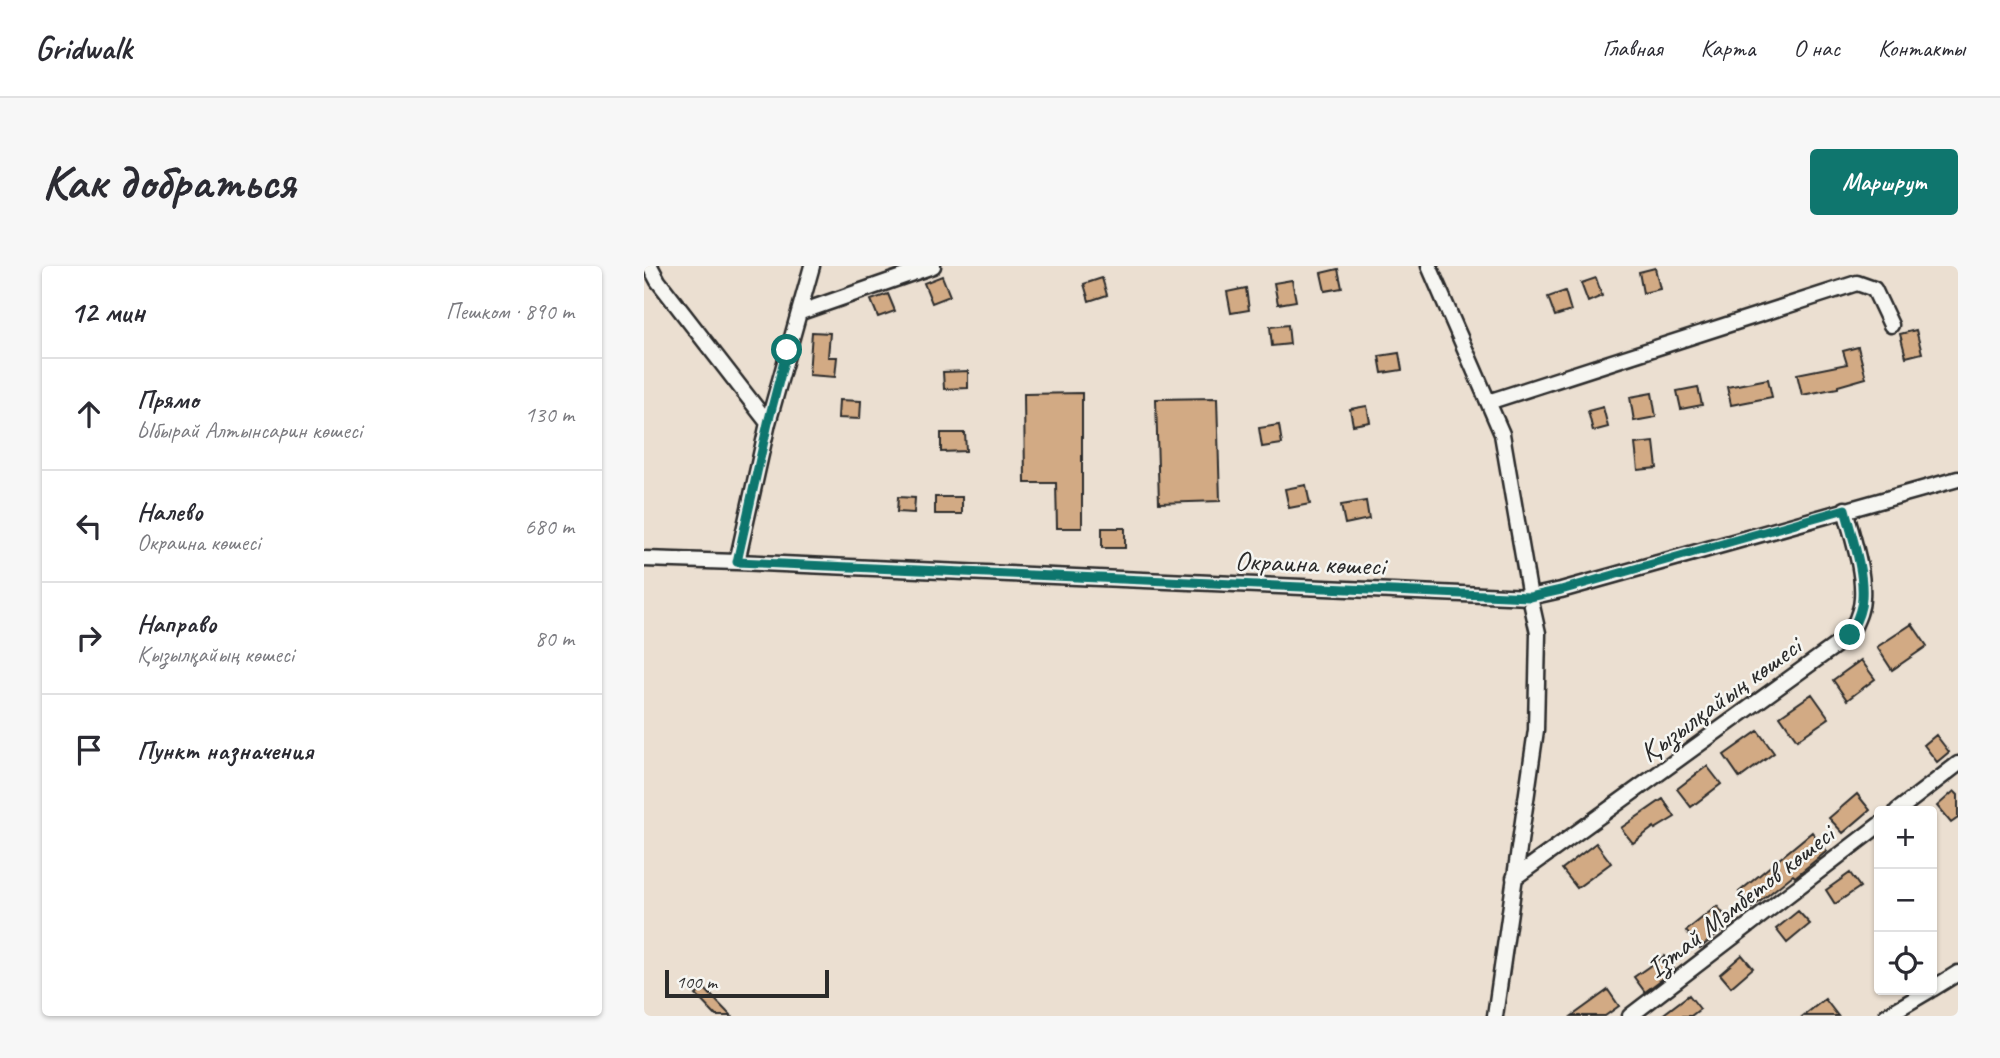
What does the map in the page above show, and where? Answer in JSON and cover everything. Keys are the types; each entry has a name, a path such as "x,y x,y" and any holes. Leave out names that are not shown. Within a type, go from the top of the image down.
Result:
{"street":[{"path":"650,266 658,281 768,423"},
{"path":"737,562 768,423 812,266"},
{"path":"800,312 933,266"},
{"path":"1434,269 1502,434 1538,633 1536,730 1495,1016"},
{"path":"1488,402 1857,283 1874,289 1891,325"},
{"name":"Окраина көшесі","path":"644,559 1530,597 1958,479"},
{"name":"Қызылқайың көшесі","path":"1514,878 1850,635 1859,614 1862,583 1845,509"},
{"path":"1903,806 1958,764"},
{"name":"Ізтай Мәмбетов көшесі","path":"1630,1016 1874,829"},
{"path":"1937,985 1958,973"},
{"path":"1886,1016 1921,995"}],"building":[{"path":"1655,268 1660,289 1643,293 1639,272"},
{"path":"1338,269 1342,288 1325,291 1321,273"},
{"path":"942,276 950,296 932,303 924,283"},
{"path":"1102,278 1107,295 1089,301 1084,284"},
{"path":"1596,278 1602,296 1588,302 1581,283"},
{"path":"1292,280 1296,301 1278,304 1274,283"},
{"path":"1246,288 1249,310 1231,313 1227,292"},
{"path":"1565,291 1571,311 1555,316 1548,297"},
{"path":"888,294 895,311 878,317 871,300"},
{"path":"1288,325 1290,344 1272,346 1270,327"},
{"path":"1916,330 1922,353 1906,357 1900,334"},
{"path":"812,332 830,333 828,357 837,357 835,377 809,375"},
{"path":"1858,347 1866,378 1838,388 1802,395 1797,374 1847,364 1843,351"},
{"path":"1399,353 1402,370 1382,373 1379,356"},
{"path":"968,371 968,388 944,389 943,372"},
{"path":"1768,379 1772,397 1731,405 1727,387"},
{"path":"1698,387 1702,405 1681,409 1677,391"},
{"path":"1082,393 1082,528 1057,528 1056,483 1025,483 1024,394"},
{"path":"1652,393 1656,417 1634,421 1630,397"},
{"path":"1217,398 1220,501 1159,503 1156,399"},
{"path":"839,400 861,401 860,419 838,418"},
{"path":"1367,406 1370,422 1353,425 1350,409"},
{"path":"1603,407 1608,427 1593,431 1588,411"},
{"path":"1279,425 1282,444 1262,447 1259,428"},
{"path":"941,433 965,433 966,451 941,452"},
{"path":"1654,442 1657,468 1638,470 1635,444"},
{"path":"1306,485 1310,504 1289,508 1285,489"},
{"path":"898,497 915,498 914,513 897,512"},
{"path":"935,497 962,497 962,514 935,514"},
{"path":"1366,501 1369,519 1345,524 1341,505"},
{"path":"1102,528 1125,528 1125,548 1102,548"},
{"path":"1912,624 1927,646 1892,670 1877,647"},
{"path":"1861,660 1875,679 1847,700 1833,680"},
{"path":"1812,694 1829,718 1797,740 1780,716"},
{"path":"1758,731 1774,753 1740,778 1724,755"},
{"path":"1936,735 1949,752 1937,762 1924,745"},
{"path":"1707,766 1721,784 1691,807 1677,789"},
{"path":"1954,791 1958,795 1958,818 1951,823 1937,806"},
{"path":"1857,794 1870,810 1843,833 1829,818"},
{"path":"1663,799 1675,817 1655,829 1654,827 1633,843 1621,828"},
{"path":"1812,832 1827,851 1752,908 1739,892"},
{"path":"1596,843 1611,863 1577,888 1562,869"},
{"path":"1850,873 1860,887 1835,904 1826,890"},
{"path":"1717,906 1731,923 1700,948 1686,931"},
{"path":"1798,911 1810,924 1787,943 1776,929"},
{"path":"1742,955 1753,968 1731,987 1720,974"},
{"path":"1664,956 1674,970 1645,992 1634,977"},
{"path":"704,988 731,1016 716,1016 696,995"},
{"path":"1608,990 1619,1006 1605,1016 1572,1016"},
{"path":"1689,995 1700,1009 1691,1016 1661,1016"},
{"path":"1825,999 1838,1016 1803,1016"}],"route":[{"path":"787,350 737,562 1530,597 1845,509 1862,583 1859,614 1850,635"}]}
